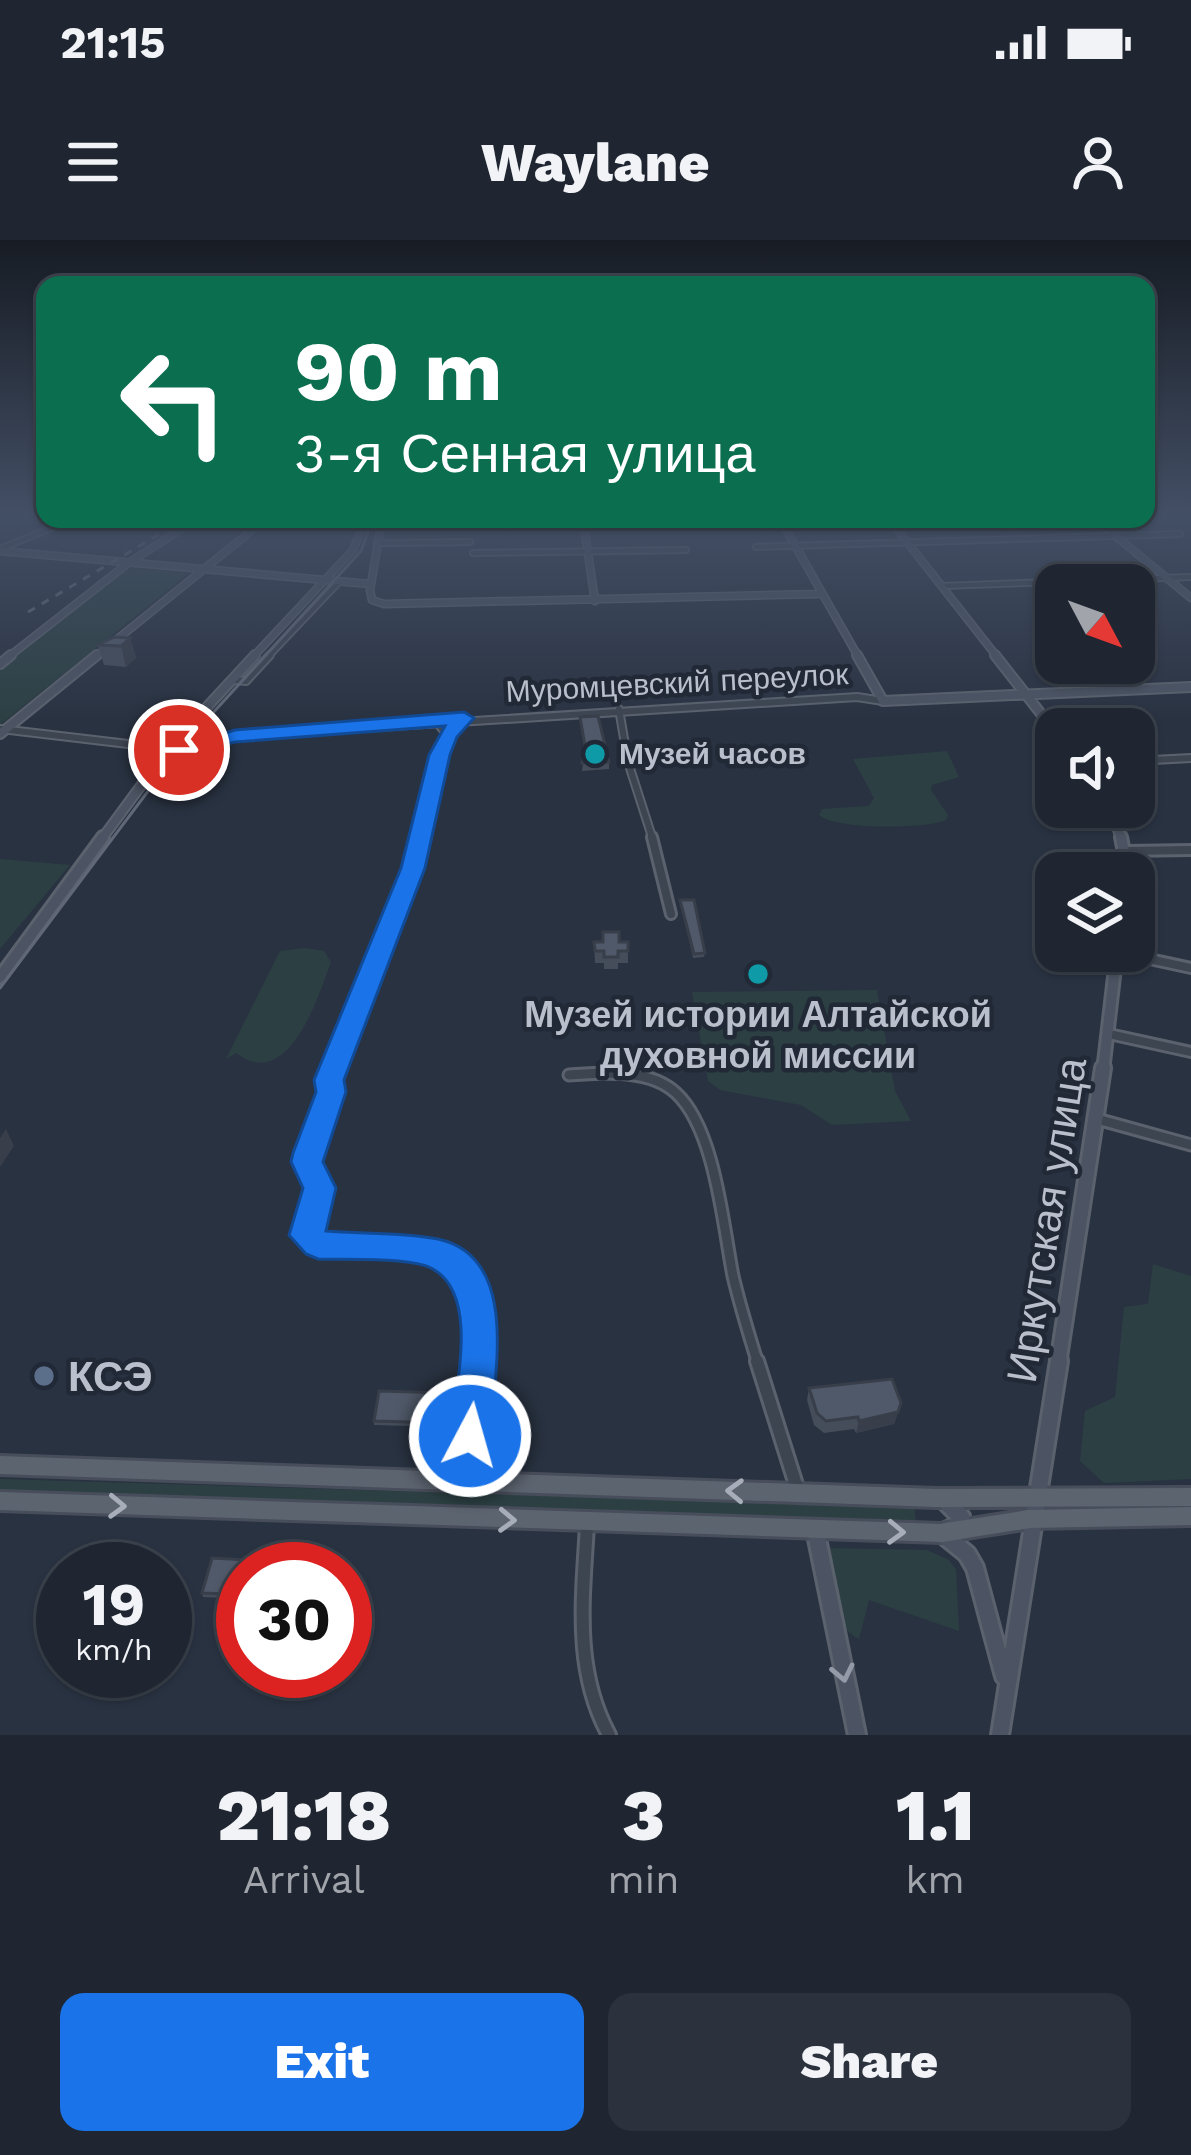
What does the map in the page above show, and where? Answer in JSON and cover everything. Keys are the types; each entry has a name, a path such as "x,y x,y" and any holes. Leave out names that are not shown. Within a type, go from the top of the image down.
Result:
{"main road":[{"path":"0,664 102,584"},
{"path":"2,731 185,584"},
{"path":"0,977 168,749 322,584"},
{"path":"366,584 373,600 385,604 818,594"},
{"path":"592,584 595,601"},
{"path":"813,584 883,701"},
{"path":"942,586 1037,708"},
{"name":"Муромцевский переулок","path":"883,701 1191,687"},
{"path":"1117,828 1126,850"},
{"name":"Иркутская улица","path":"1000,1735 1031,1509 1097,1119 1115,972"},
{"path":"0,1465 936,1498 1031,1509 1191,1516"},
{"path":"0,1502 941,1533 1031,1509 1191,1497"},
{"path":"936,1498 956,1507 961,1517 957,1526 941,1533"},
{"path":"815,1529 857,1735"},
{"path":"941,1533 967,1554 975,1568 1006,1685"}],"street":[{"path":"233,680 246,681 337,584"},
{"path":"942,586 1005,584"},
{"name":"Муромцевский переулок","path":"2,731 168,749 235,736 464,718 857,697 883,701"},
{"path":"620,710 623,747 667,886 671,914"},
{"path":"464,718 447,735 413,868 329,1080 331,1092 307,1162 320,1188 308,1227 309,1241 436,1253 458,1265 476,1290 480,1328 466,1481"},
{"path":"435,720 447,735"},
{"path":"1155,760 1191,758"},
{"path":"1126,850 1191,850"},
{"path":"1155,960 1191,968"},
{"path":"1109,1034 1191,1052"},
{"path":"569,1075 602,1073 658,1082 685,1102 706,1157 737,1294 798,1493"},
{"path":"1097,1119 1191,1145"},
{"path":"587,1522 583,1618 587,1667 595,1709 609,1735"}],"green space":[{"path":"108,584 176,584 0,725 0,669"},
{"path":"947,751 959,777 932,785 931,790 948,815 946,820 881,827 819,815 822,809 869,806 874,798 853,759"},
{"path":"0,859 70,865 0,949"},
{"path":"280,951 324,951 331,962 298,1036 271,1061 254,1062 236,1053 226,1059"},
{"path":"877,990 895,1091 911,1121 832,1125 801,1105 720,1090 708,1081 692,992"},
{"path":"1153,1264 1191,1276 1191,1479 1104,1483 1080,1461 1085,1411 1115,1397 1124,1307 1148,1304"},
{"path":"0,1479 914,1507 916,1522 0,1494"},
{"path":"824,1548 927,1550 949,1560 956,1570 959,1631 869,1600 859,1639 836,1612"}],"building":[{"path":"114,637 130,638 121,646 98,645"},
{"path":"598,716 609,762 582,763 585,746 580,717"},
{"path":"680,900 694,900 705,953 694,954"},
{"path":"603,932 619,932 619,942 628,942 628,951 604,957 604,951 595,951 594,942 603,942"},
{"path":"892,1379 901,1403 898,1412 859,1421 858,1417 826,1421 817,1413 809,1388"},
{"path":"379,1391 448,1393 444,1423 374,1421"},
{"path":"212,1558 216,1558 216,1594 202,1593"}],"tram line":[{"path":"0,988 179,750 331,584"}],"railway":[{"path":"28,612 76,584"}],"place":[{"name":"Музей часов","path":"595,754"},
{"name":"Музей истории Алтайской духовной миссии","path":"758,974"},
{"name":"КСЭ","path":"44,1376"}],"route":[{"path":"179,750 235,736 464,718 447,735 413,868 329,1080 331,1092 308,1153 307,1162 320,1188 306,1235 318,1245 436,1253 469,1277 480,1307 470,1436"}]}
